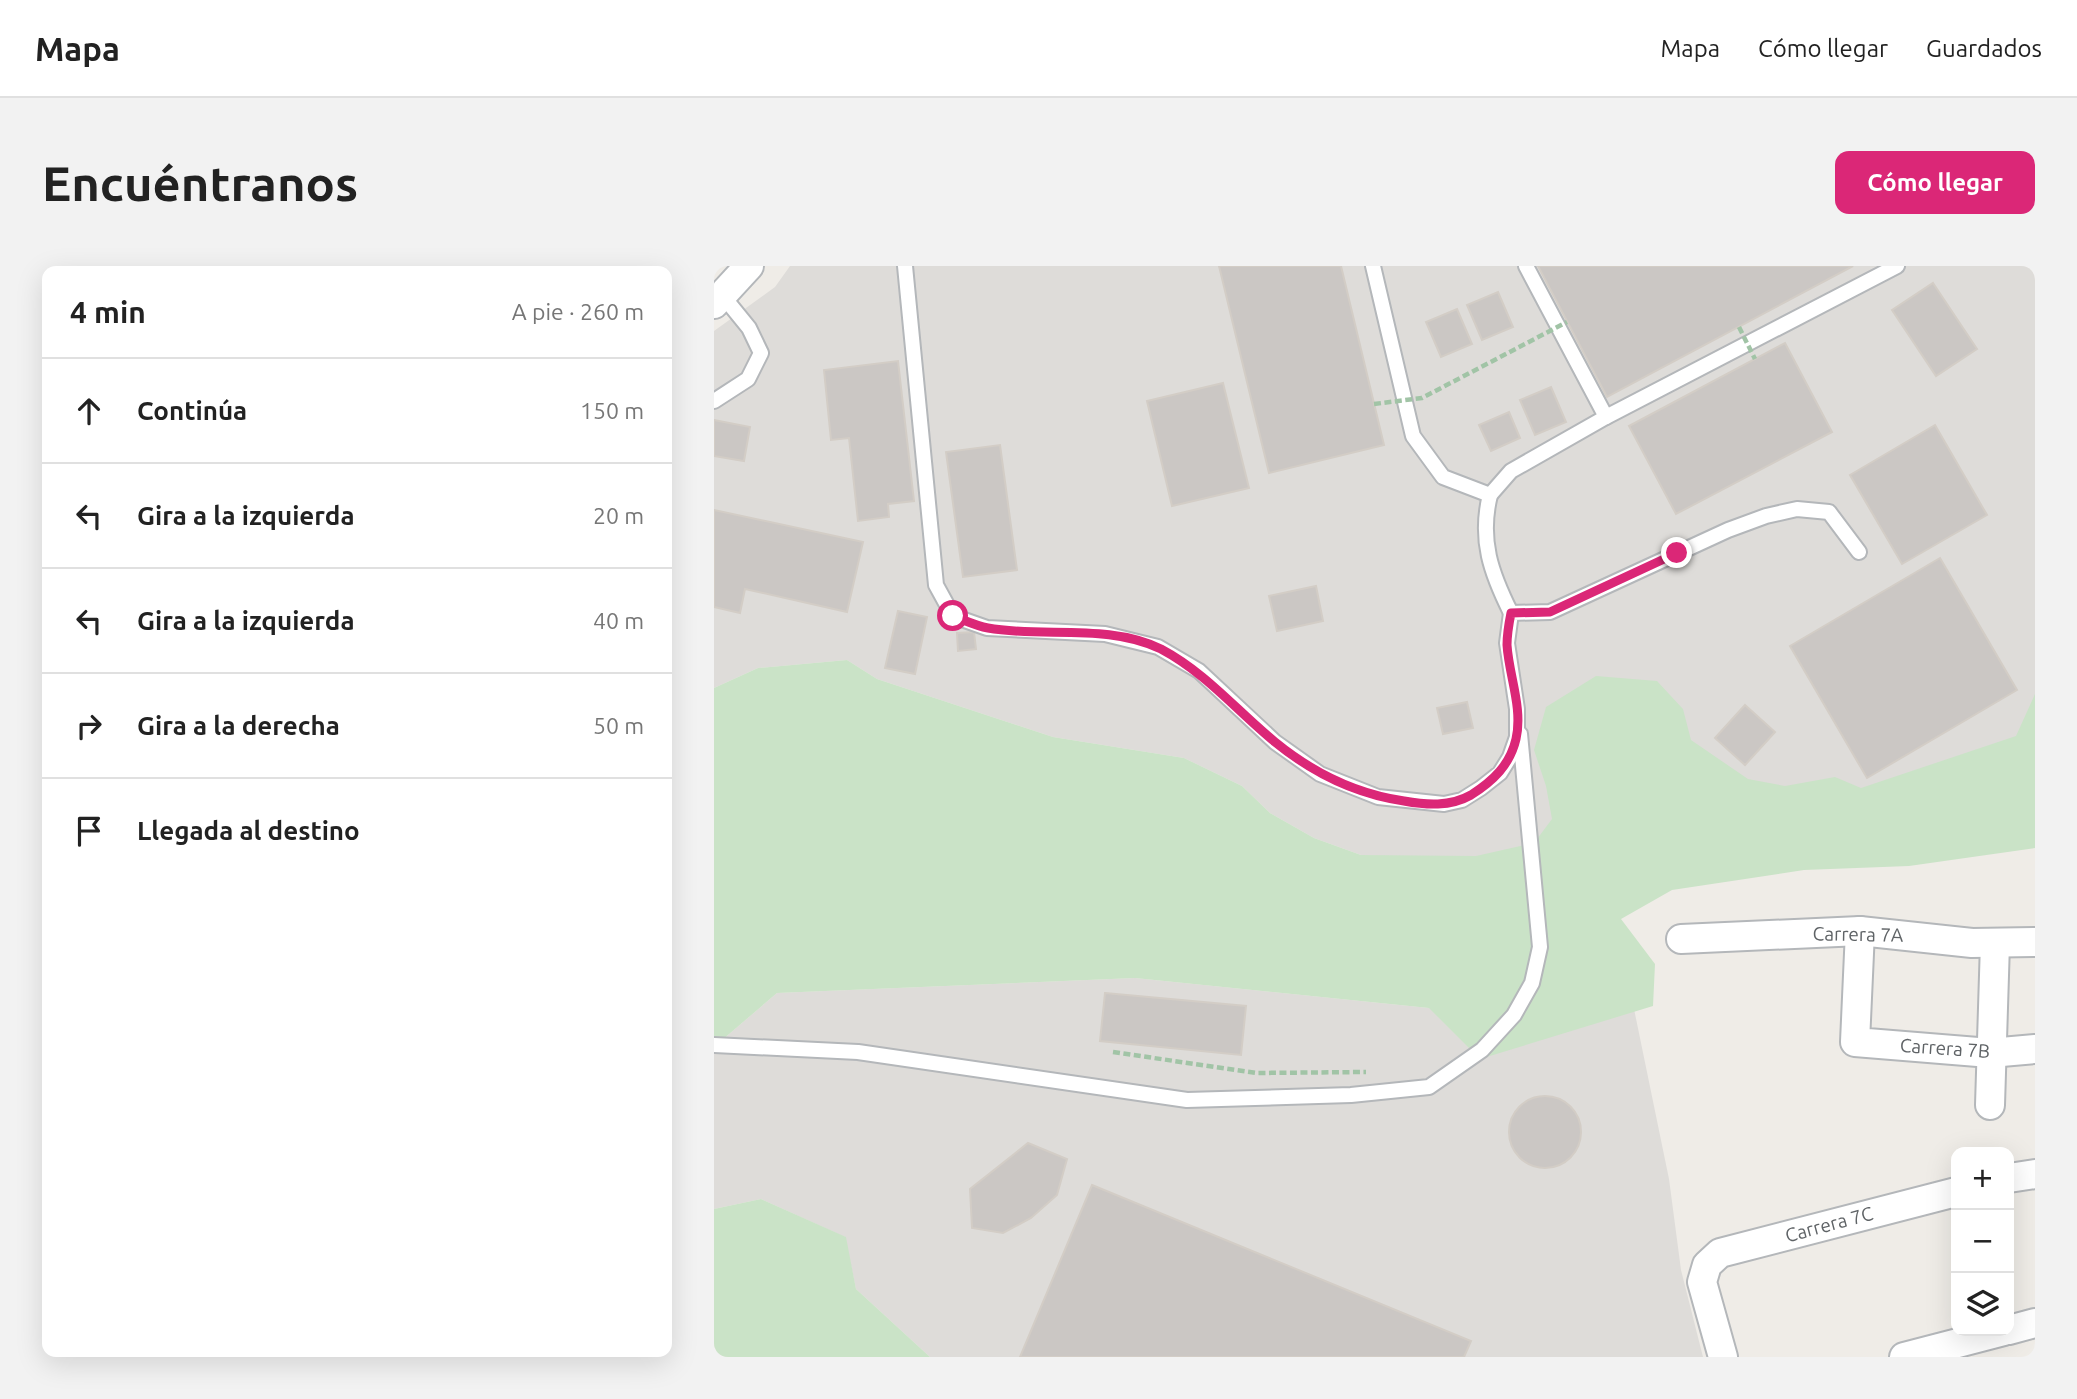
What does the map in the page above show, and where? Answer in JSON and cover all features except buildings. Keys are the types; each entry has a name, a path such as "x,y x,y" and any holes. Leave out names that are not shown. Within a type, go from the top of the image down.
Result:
{"street":[{"path":"718,300 749,266"},
{"name":"Carrera 7A","path":"1681,939 1860,931 1972,943 2035,942"},
{"name":"Carrera 7B","path":"1860,931 1855,1042 1990,1053 2035,1049"},
{"path":"1990,1105 1995,943"},
{"path":"2014,1177 2035,1174"},
{"name":"Carrera 7C","path":"1723,1357 1702,1282 1707,1265 1720,1253 1951,1193"},
{"path":"2014,1328 2035,1323"},
{"path":"1904,1357 1984,1336"}],"lane":[{"path":"905,266 936,585 953,616 987,628 1105,634 1158,647 1199,671 1275,742 1320,774 1377,797 1444,804 1462,800 1500,773 1510,757 1517,737 1517,709"},
{"path":"1373,266 1413,436 1443,477 1490,495"},
{"path":"1526,266 1606,417"},
{"path":"714,1045 858,1052 1187,1100 1351,1095 1429,1087 1482,1050 1514,1015 1532,983 1540,947 1530,815 1507,643 1511,613 1493,576 1484,539 1490,495 1511,471 1606,417 1896,266"},
{"path":"714,401 748,379 761,353 749,328 718,300"},
{"path":"1511,613 1550,612 1728,530 1797,509 1829,512 1859,552"}],"path":[{"path":"1374,404 1422,398 1567,322"},
{"path":"1739,327 1755,359"},
{"path":"1113,1052 1256,1073 1375,1072"}],"shaded area":[{"path":"790,266 2035,266 2035,742 1612,902 1669,1179 1681,1270 1703,1357 930,1357 856,1289 845,1237 761,1199 714,1209 714,1047 777,993 1135,978 1429,1008 1396,857 1361,855 1314,838 1270,813 1242,786 1184,758 1053,737 877,679 847,660 758,668 714,688 714,331 775,287"}],"green space":[{"path":"847,660 877,679 1053,737 1184,758 1242,786 1270,813 1314,838 1361,855 1476,856 1534,843 1552,819 1546,786 1534,750 1546,707 1596,676 1657,681 1683,709 1691,740 1748,779 1785,786 1835,777 1861,788 2016,736 2035,694 2035,848 1909,866 1804,870 1672,890 1621,919 1655,964 1653,1006 1480,1059 1429,1008 1135,978 777,993 714,1047 714,688 758,668"},
{"path":"761,1199 846,1237 856,1289 930,1357 714,1357 714,1209"}],"route":[{"path":"953,616 987,628 1105,634 1158,647 1199,671 1275,742 1320,774 1377,797 1420,804 1444,804 1462,800 1481,788 1500,773 1510,757 1517,737 1517,709 1507,643 1511,613 1550,612 1677,553"}]}
